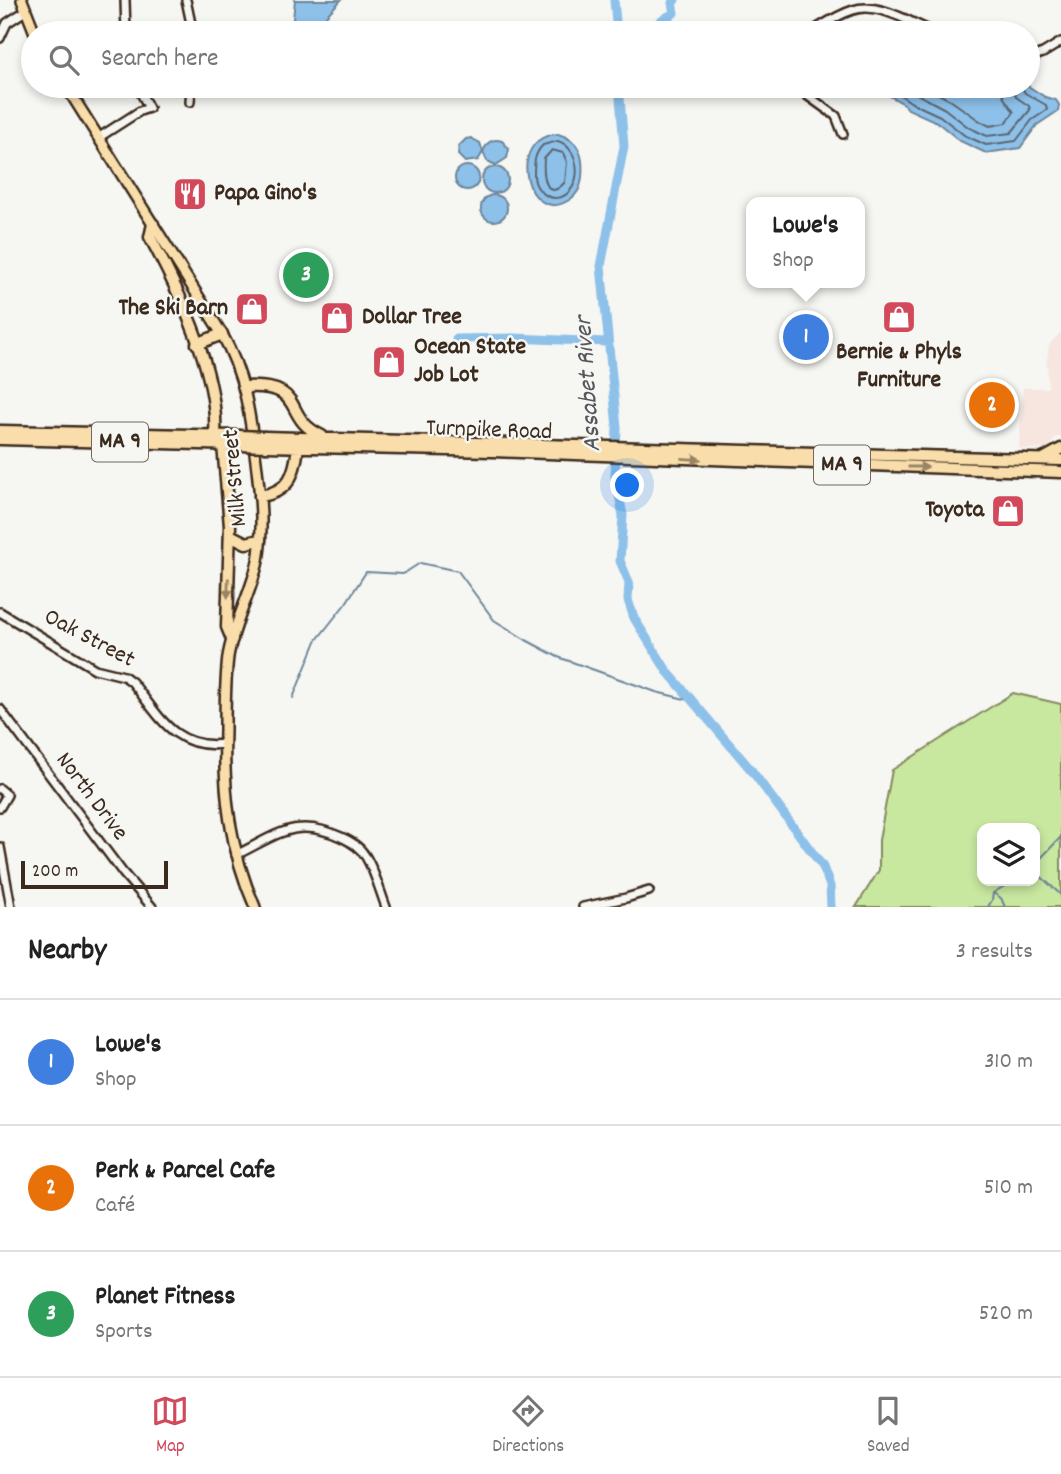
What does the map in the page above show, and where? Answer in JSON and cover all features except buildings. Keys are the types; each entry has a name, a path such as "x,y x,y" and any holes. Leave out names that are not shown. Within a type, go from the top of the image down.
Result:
{"highway":[{"path":"153,224 150,237 179,296 197,344 216,417 215,435"},
{"path":"197,344 222,334"},
{"path":"245,387 265,386 277,389 286,395 309,429 329,438"},
{"path":"283,437 294,428 296,412"},
{"name":"Turnpike Road","path":"0,431 215,435 239,441 266,441 298,447 1061,460"},
{"name":"Turnpike Road","path":"266,441 283,437 329,438 610,451"},
{"name":"Turnpike Road","path":"0,439 223,445 239,441"},
{"path":"223,445 230,536 227,623 232,639"},
{"path":"260,496 277,491 290,481 296,466 298,447"},
{"path":"1042,460 1061,449"},
{"name":"Turnpike Road","path":"623,451 1061,472"},
{"path":"230,536 246,543 261,540"}],"main road":[{"path":"22,0 30,21"},
{"name":"Milk Street","path":"73,98 222,334 245,387 260,496 261,540 255,572 232,639 226,673 224,744 227,810 236,855 255,907"}],"street":[{"path":"125,0 126,21"},
{"path":"186,0 190,21"},
{"path":"830,21 848,11 864,8 881,10 907,21"},
{"path":"0,38 7,23 25,11"},
{"path":"1040,54 1061,42"},
{"path":"98,138 149,108 144,98"},
{"path":"190,98 190,102"},
{"path":"811,98 834,114 843,134"},
{"name":"Oak Street","path":"0,612 94,669 124,676 167,727 181,737 198,744 224,744"},
{"name":"North Drive","path":"0,709 130,882 152,907"},
{"path":"0,789 7,795 0,807"},
{"path":"236,855 292,828 307,826 327,830 351,841 364,853 386,907"},
{"path":"0,848 11,907"},
{"path":"583,907 649,891"}],"shaded area":[{"path":"1061,332 1061,436 1055,438 1048,449 1021,449 1023,388 1048,388 1049,345"}],"green space":[{"path":"1013,693 1061,704 1061,907 856,907 879,870 879,840 892,770"}],"water":[{"path":"295,0 341,0 321,21 293,19"},
{"path":"1040,94 1056,100 1059,105 1058,111 1037,125 1020,148 986,153 960,141 937,122 908,109 893,98 1040,98"},
{"path":"558,134 576,145 581,156 582,169 577,193 569,200 554,205 542,202 533,192 527,178 527,163 531,149 541,139"},
{"path":"471,138 480,143 483,152 478,160 465,162 458,155 459,146"},
{"path":"495,140 502,141 509,149 507,158 496,165 487,161 483,152 488,143"},
{"path":"462,166 472,166 479,173 479,183 472,190 462,190 455,183 455,173"},
{"path":"495,167 504,171 508,180 504,189 495,193 486,189 482,180 486,171"},
{"path":"494,195 503,199 507,208 503,217 494,221 485,217 481,208 485,199"}],"waterway":[{"name":"Assabet River","path":"614,0 616,21"},
{"path":"660,21 674,13 672,3 675,0"},
{"name":"Assabet River","path":"620,98 624,146 601,266 617,427 615,476 623,515 620,561 629,582 628,600 634,618 667,671 752,771 823,867 830,886 831,907"},
{"path":"456,339 514,338 607,342"},
{"path":"293,698 316,641 366,572 403,574 420,563 458,571 494,620 558,657 656,692 693,701"},
{"path":"1040,858 1061,837"},
{"path":"1040,876 1061,895"},
{"path":"988,907 993,893 1005,886"},
{"path":"993,893 1001,898 1005,907"}],"place":[{"name":"Papa Gino's","path":"190,194"},
{"name":"Planet Fitness","path":"306,275"},
{"name":"The Ski Barn","path":"252,309"},
{"name":"Bernie & Phyls Furniture","path":"899,317"},
{"name":"Dollar Tree","path":"337,318"},
{"name":"Lowe's","path":"806,337"},
{"name":"Ocean State Job Lot","path":"389,362"},
{"name":"Perk & Parcel Cafe","path":"992,405"},
{"name":"Toyota","path":"1008,511"}]}
